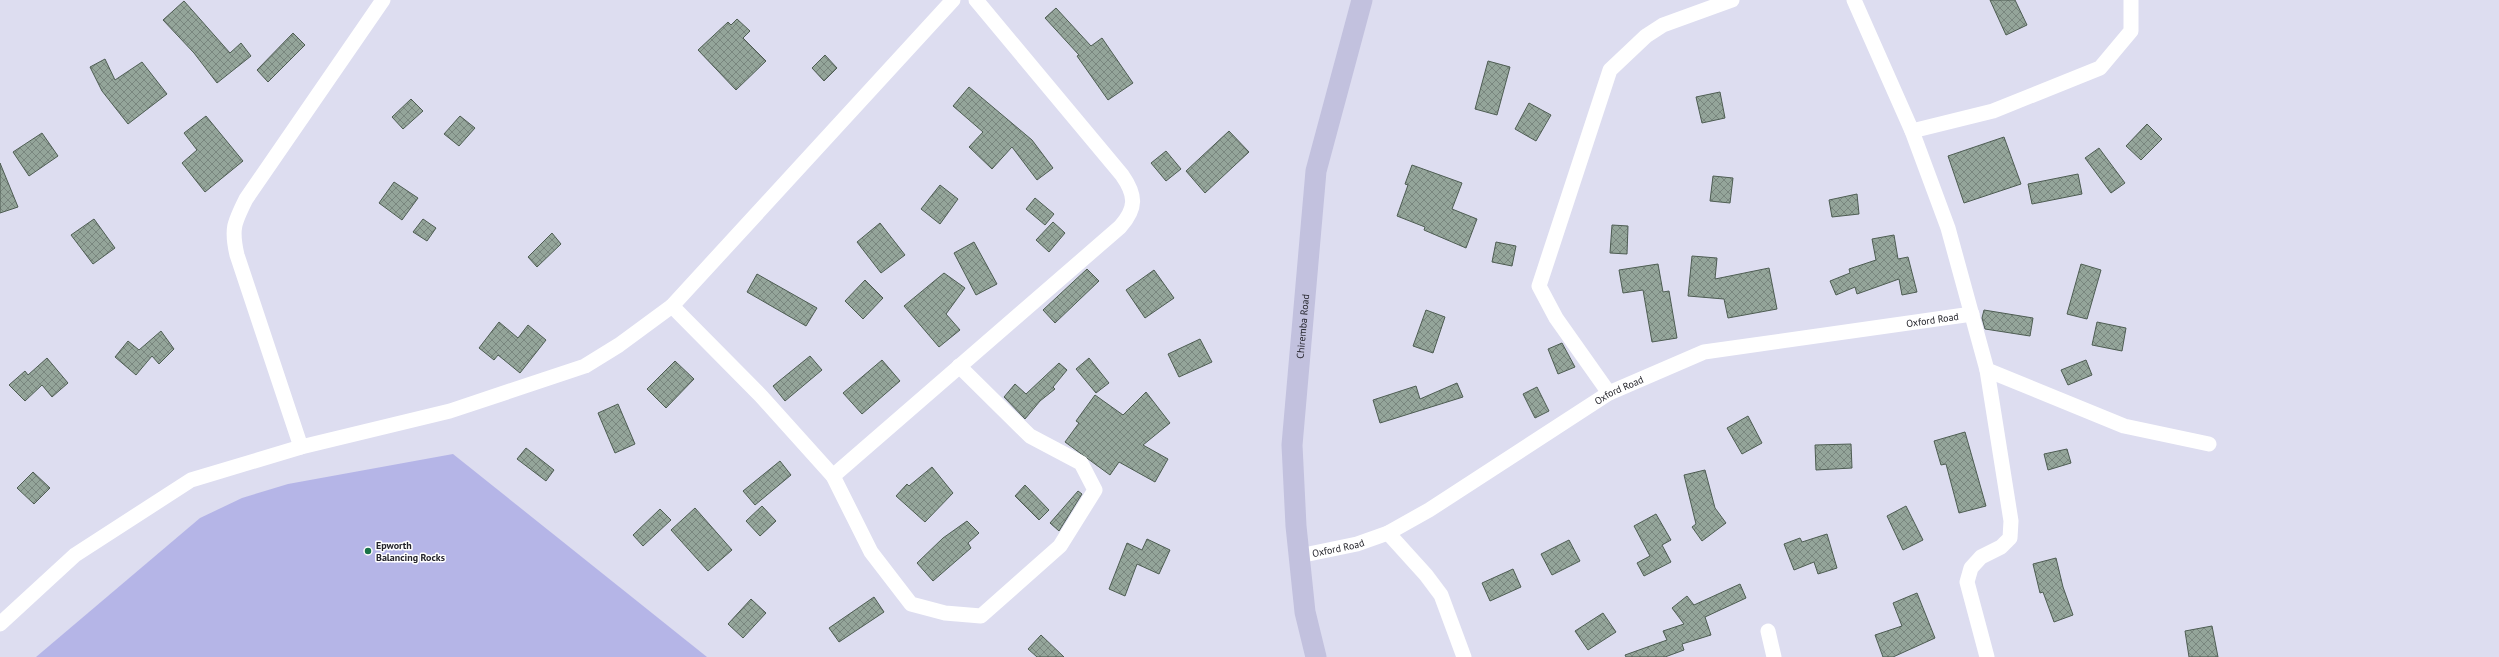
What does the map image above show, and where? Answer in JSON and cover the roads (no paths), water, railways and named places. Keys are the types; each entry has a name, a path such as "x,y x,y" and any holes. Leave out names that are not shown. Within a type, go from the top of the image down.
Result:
{"main road":[{"name":"Chiremba Road","path":"1316,657 1305,612 1299,556 1292,445 1316,171 1362,0"}],"street":[{"path":"300,447 237,255 232,234 237,216 246,198 383,0"},
{"path":"0,624 75,554 191,480 300,447 450,411 585,366 619,345 672,306 953,0"},
{"path":"833,476 1120,227 1129,217 1133,204 1132,194 1122,175 976,0"},
{"path":"1609,393 1556,318 1539,286 1610,70 1646,36 1663,25 1732,0"},
{"path":"1854,0 1912,131 1948,228 1987,370 2011,521 2010,538 2001,547 1981,557 1972,568 1967,582 1987,657"},
{"path":"1912,131 1993,111 2100,68 2131,31 2131,0"},
{"path":"672,306 761,396 833,476 870,552 911,604 945,613 981,616 1060,546 1094,490 1081,462 1030,436 959,366"},
{"name":"Oxford Road","path":"1299,556 1357,544 1388,533 1429,510 1609,393 1704,352 1972,314"},
{"path":"1987,370 2124,426 2209,444"},
{"path":"1388,533 1426,575 1441,595 1464,657"},
{"path":"1768,631 1774,657"}],"place":[{"name":"Epworth Balancing Rocks","path":"368,551"}]}
